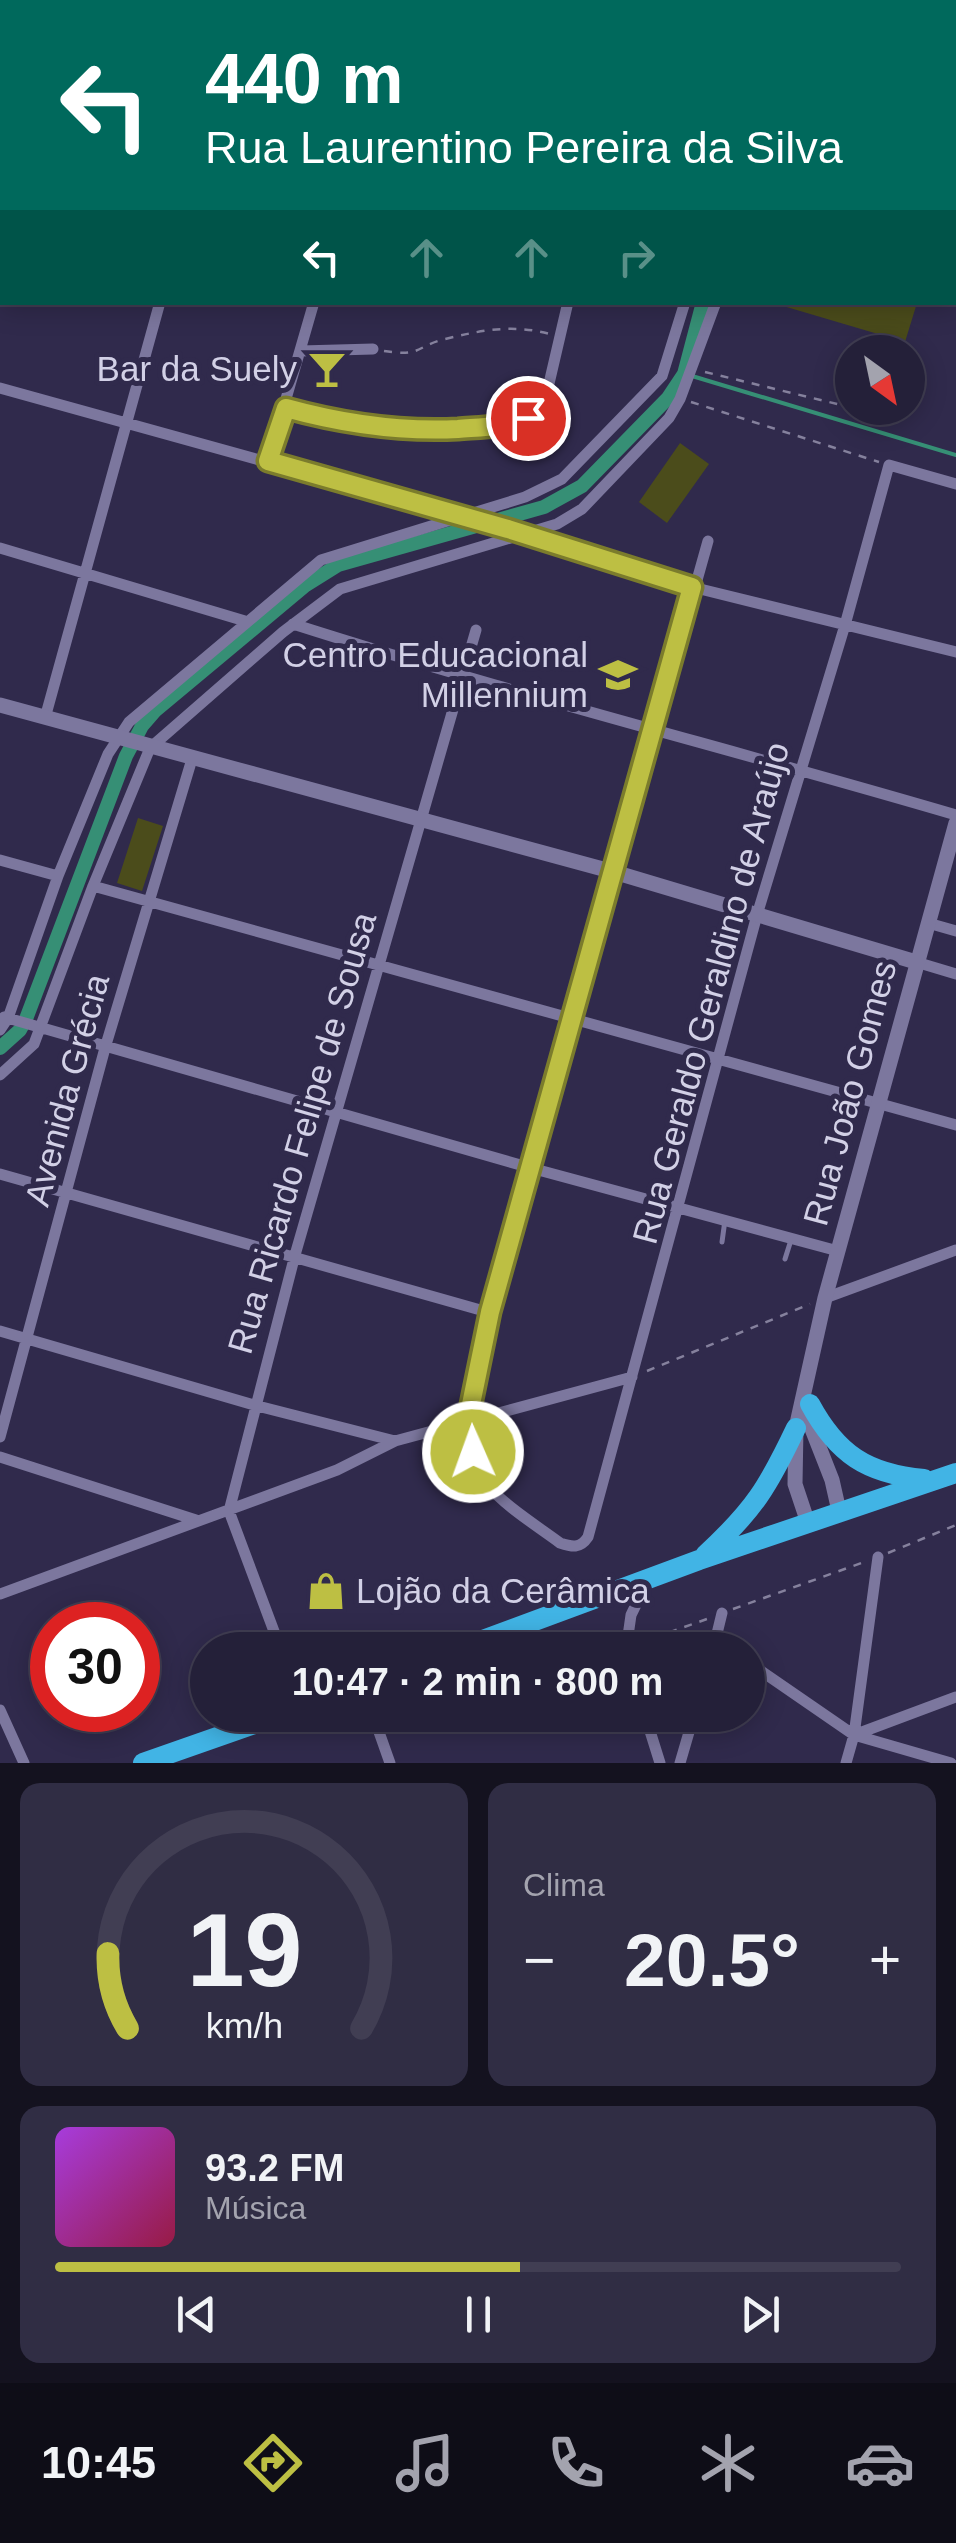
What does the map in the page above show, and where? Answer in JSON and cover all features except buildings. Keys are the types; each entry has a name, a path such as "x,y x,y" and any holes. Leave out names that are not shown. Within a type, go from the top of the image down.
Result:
{"highway":[{"path":"810,1404 830,1437 853,1458 884,1474 946,1476"},
{"path":"699,1560 762,1497 796,1428"},
{"path":"505,1632 699,1560 946,1476"},
{"path":"144,1763 232,1732"}],"street":[{"path":"45,718 159,305"},
{"path":"268,461 313,305"},
{"path":"286,408 376,429 501,426 528,418 544,405 548,396 567,305"},
{"path":"684,305 662,376 562,479 466,518 321,560 148,703 116,739 3,1021 40,1028 838,1251"},
{"path":"0,1075 26,1054 40,1028 150,748 330,595 355,583 557,524 582,508 669,418 680,399 715,305"},
{"path":"301,350 372,349"},
{"path":"0,388 508,529 692,587 956,652"},
{"path":"889,465 956,484"},
{"name":"Rua Geraldo Geraldino de Araújo","path":"468,1419 480,1472 497,1495 560,1543 576,1547 588,1537 757,915 889,465"},
{"path":"468,1419 490,1312 708,541"},
{"path":"0,548 245,622"},
{"path":"293,624 461,678 654,728 956,815"},
{"name":"Rua Ricardo Felipe de Sousa","path":"230,1510 295,1255 476,630"},
{"path":"0,705 614,872 956,974"},
{"name":"Avenida Grécia","path":"0,1437 105,1048 192,759"},
{"name":"Rua João Gomes","path":"808,1523 795,1484 796,1428 838,1251 956,823"},
{"path":"0,860 58,876"},
{"path":"93,886 956,1125"},
{"path":"928,923 956,931"},
{"path":"0,1174 490,1312"},
{"path":"826,1298 956,1250"},
{"path":"0,1331 254,1405 395,1441"},
{"path":"0,1594 337,1470 395,1441 632,1377"},
{"path":"808,1380 812,1428 832,1480 839,1512"},
{"path":"0,1457 197,1520"},
{"path":"230,1510 274,1632"},
{"path":"846,1763 854,1735 878,1557"},
{"path":"628,1632 631,1615 648,1580"},
{"path":"717,1632 722,1613"},
{"path":"765,1674 854,1735 952,1763"},
{"path":"854,1735 956,1697"},
{"path":"0,1710 24,1763"},
{"path":"379,1732 390,1763"},
{"path":"650,1732 660,1763"},
{"path":"680,1763 689,1732"}],"lane":[{"path":"722,1242 725,1219"},
{"path":"785,1259 792,1238"}],"path":[{"path":"372,349 408,355 441,340 504,327 524,327 559,336"},
{"path":"692,369 835,404"},
{"path":"680,399 889,465"},
{"path":"632,1377 826,1298"},
{"path":"671,1632 878,1557 956,1524"}],"shaded area":[{"path":"780,305 916,305 907,335 881,335"},
{"path":"680,443 709,464 667,523 639,502"},
{"path":"138,818 163,826 142,891 117,883"}],"waterway":[{"path":"0,1048 26,1019 126,756 155,711 306,585 338,565 544,507 582,486 668,398 684,374 702,305"},
{"path":"692,376 956,455"}],"place":[{"name":"Bar da Suely","path":"327,369"},
{"name":"Centro Educacional Millennium","path":"618,675"},
{"name":"Lojão da Cerâmica","path":"326,1591"}],"route":[{"path":"473,1452 468,1419 490,1312 692,587 508,529 268,461 286,408 376,429 501,426 528,418"}]}
